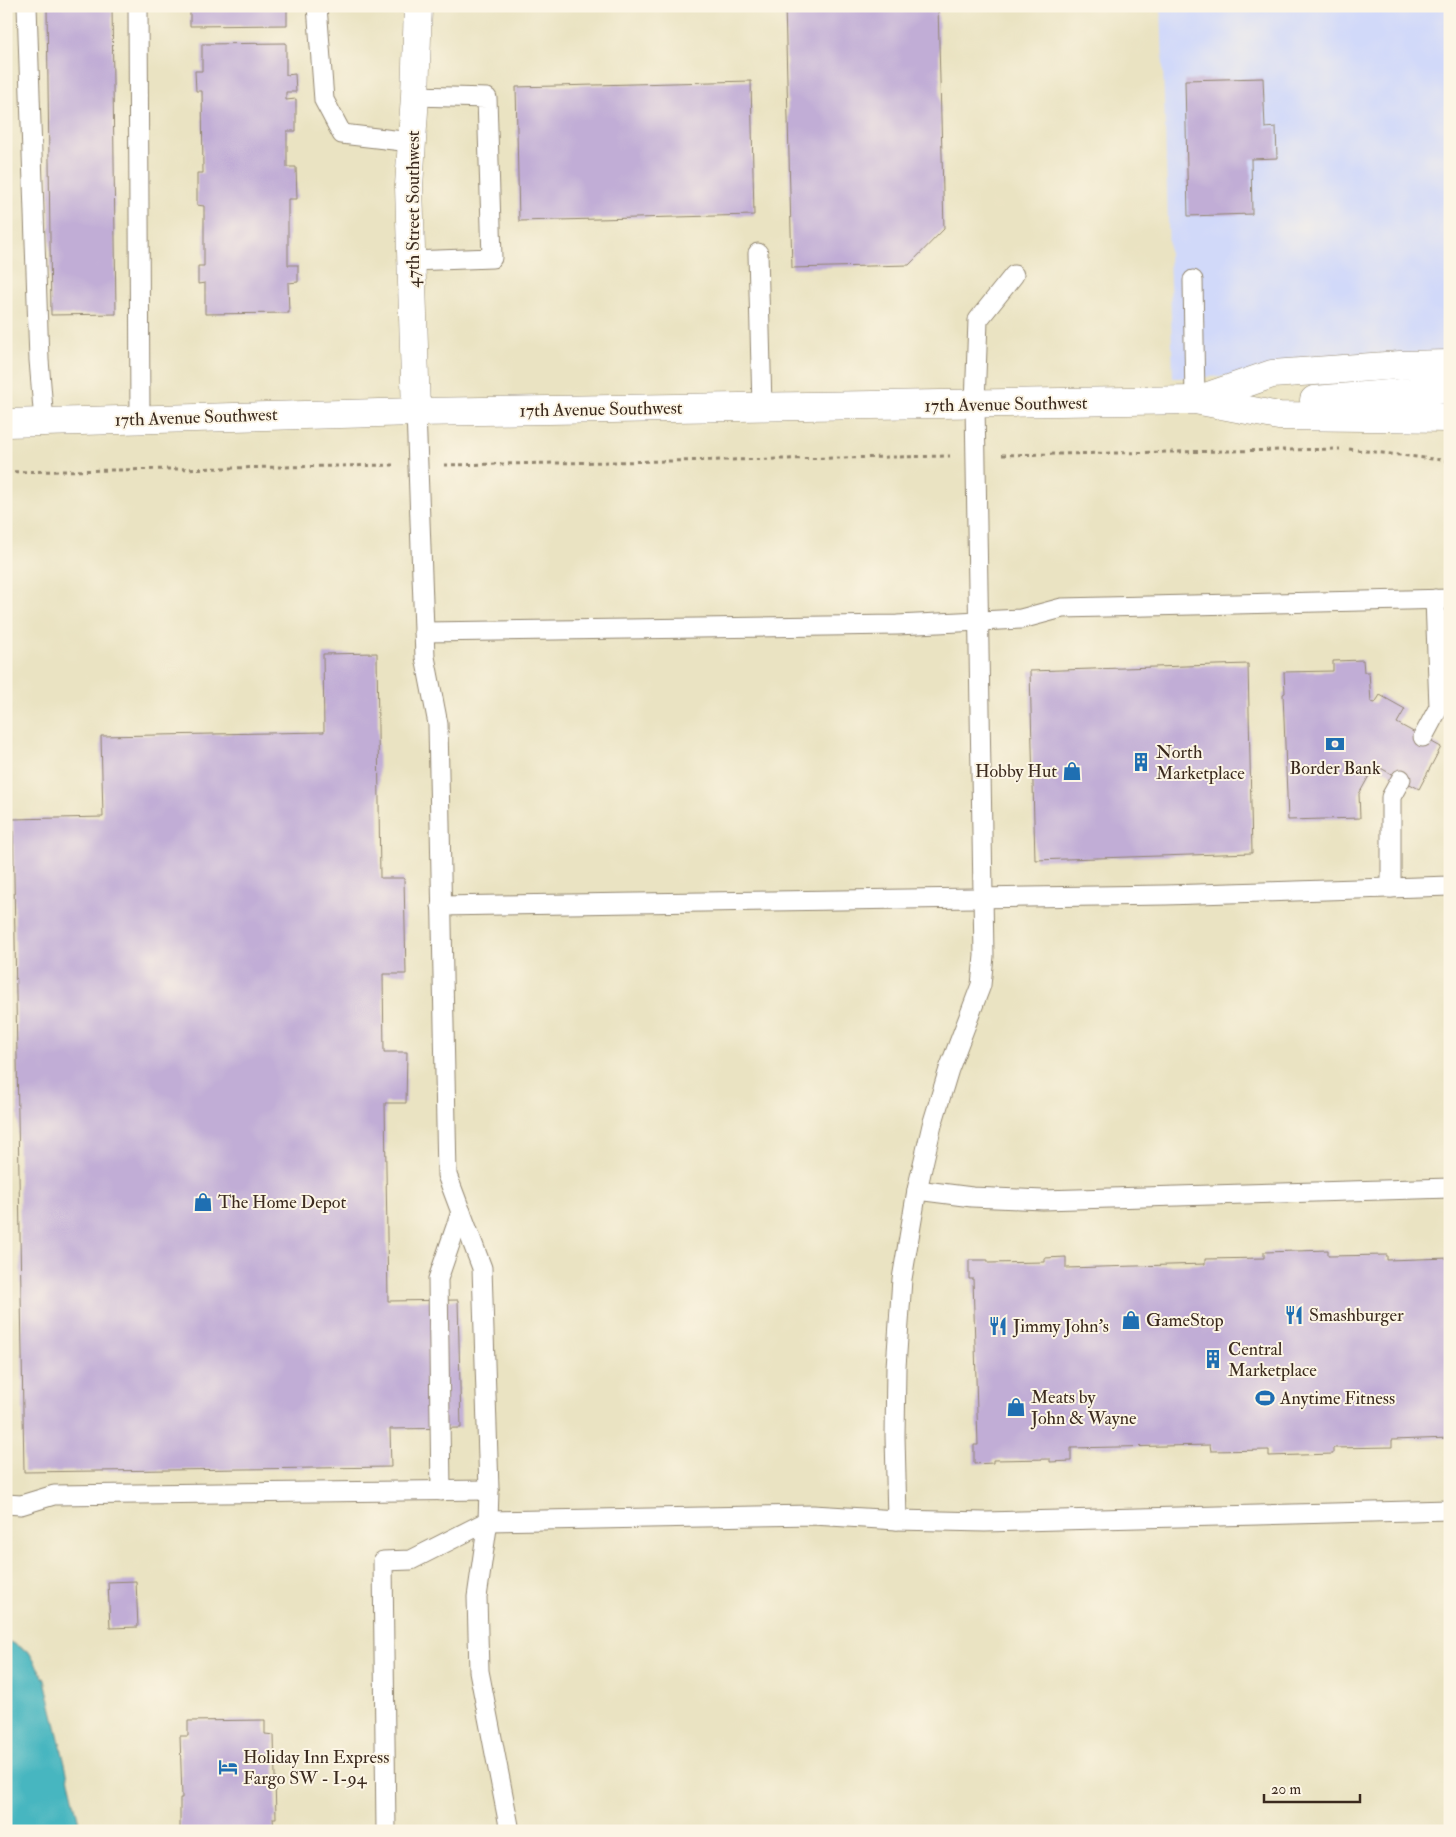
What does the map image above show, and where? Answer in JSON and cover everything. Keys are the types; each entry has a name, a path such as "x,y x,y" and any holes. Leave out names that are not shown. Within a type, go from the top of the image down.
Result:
{"street":[{"name":"47th Street Southwest","path":"416,412 409,186 418,6"},
{"name":"17th Avenue Southwest","path":"1195,400 1272,374 1400,365 1450,364"},
{"path":"1195,400 1289,402 1450,389"},
{"name":"17th Avenue Southwest","path":"6,423 416,412 1195,400 1280,416 1450,418"}],"lane":[{"path":"27,6 39,360 44,422"},
{"path":"138,6 140,418"},
{"path":"317,6 324,100 342,134 411,142"},
{"path":"411,261 492,258 487,98 415,96"},
{"path":"758,253 762,407"},
{"path":"897,1520 896,1367 902,1279 917,1190 932,1125 949,1069 981,985 984,956 975,404 978,320 1014,275"},
{"path":"1193,280 1195,400"},
{"path":"416,412 425,657 438,724 447,1175 482,1268 489,1490 488,1521 477,1597 479,1671 510,1831"},
{"path":"424,632 887,626 1021,619 1062,608 1442,599 1439,707 1422,737"},
{"path":"1391,888 1391,797 1401,778"},
{"path":"441,906 983,898 1450,886"},
{"path":"917,1190 972,1197 1043,1200 1450,1188"},
{"path":"441,1490 438,1279 461,1212"},
{"path":"6,1504 21,1505 54,1495 489,1490"},
{"path":"386,1831 383,1561 411,1560 488,1521 813,1515 897,1520 985,1522 1450,1510"}],"path":[{"path":"6,472 1349,449 1450,461"}],"shaded area":[{"path":"1161,6 1450,6 1450,369 1173,378"}],"water":[{"path":"10,1642 29,1652 45,1680 81,1831 6,1831 6,1643"}],"building":[{"path":"112,6 116,314 51,315 47,7"},
{"path":"190,6 287,6 287,25 190,26"},
{"path":"785,6 938,6 944,229 909,265 792,268"},
{"path":"286,43 286,75 295,74 296,92 286,92 286,100 296,99 296,131 287,131 287,167 296,167 297,199 288,199 288,265 298,265 298,282 288,283 289,313 205,314 205,283 198,284 198,266 204,266 204,206 197,205 197,173 203,173 202,91 196,91 195,71 202,71 202,44"},
{"path":"1263,78 1265,128 1276,127 1277,158 1251,159 1252,214 1188,216 1185,80"},
{"path":"751,81 754,215 519,221 516,87"},
{"name":"The Home Depot","path":"377,653 380,878 404,878 406,974 383,974 384,1052 407,1052 406,1103 385,1103 388,1301 458,1300 461,1428 390,1429 391,1467 24,1472 13,819 103,817 101,736 324,732 323,654"},
{"name":"Border Bank","path":"1363,660 1364,672 1369,672 1371,702 1375,703 1380,695 1405,709 1397,723 1441,747 1419,789 1375,765 1359,794 1360,818 1288,820 1283,694 1285,693 1284,672 1333,671 1333,661"},
{"name":"North Marketplace","path":"1248,664 1252,853 1035,860 1030,671"},
{"name":"Central Marketplace","path":"1328,1250 1328,1256 1387,1255 1387,1260 1450,1258 1450,1438 1392,1440 1392,1447 1333,1448 1333,1454 1269,1456 1269,1450 1211,1451 1210,1445 1071,1448 1071,1461 1050,1462 1050,1459 993,1460 993,1463 974,1464 974,1445 978,1445 973,1279 969,1279 969,1260 988,1260 988,1263 1045,1262 1045,1258 1066,1257 1066,1268 1205,1264 1205,1259 1264,1258 1264,1252"},
{"path":"136,1581 138,1627 110,1628 108,1582"},
{"name":"Holiday Inn Express Fargo SW - I-94","path":"265,1720 265,1734 274,1735 276,1818 273,1818 274,1831 180,1831 180,1798 182,1798 180,1736 188,1736 188,1721"}],"place":[{"name":"Border Bank","path":"1335,744"},
{"name":"North Marketplace","path":"1141,762"},
{"name":"Hobby Hut","path":"1072,771"},
{"name":"The Home Depot","path":"203,1202"},
{"name":"Smashburger","path":"1294,1315"},
{"name":"GameStop","path":"1131,1320"},
{"name":"Jimmy John's","path":"998,1326"},
{"name":"Central Marketplace","path":"1213,1359"},
{"name":"Anytime Fitness","path":"1265,1398"},
{"name":"Meats by John & Wayne","path":"1016,1407"},
{"name":"Holiday Inn Express Fargo SW - I-94","path":"228,1767"}]}
